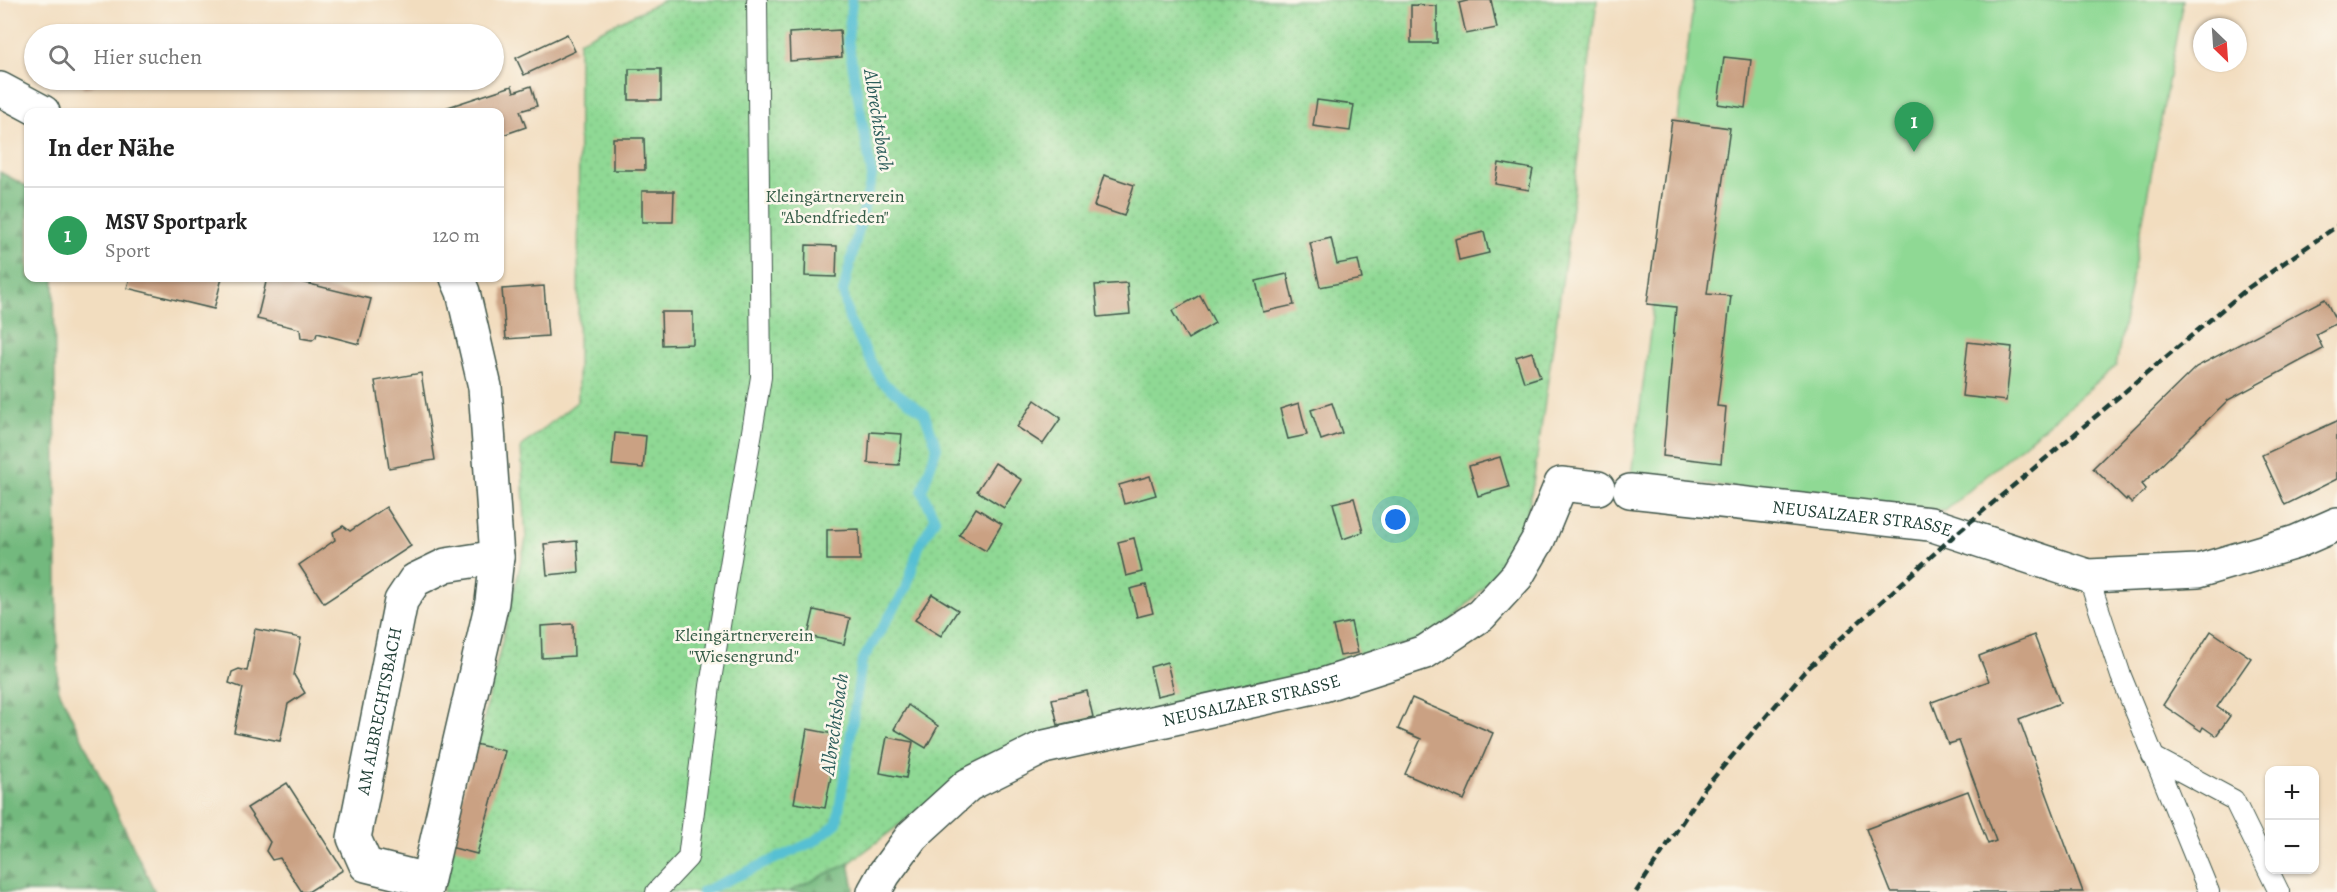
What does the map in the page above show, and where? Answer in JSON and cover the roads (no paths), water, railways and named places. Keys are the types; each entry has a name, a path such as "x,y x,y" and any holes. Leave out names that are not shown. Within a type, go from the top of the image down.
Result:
{"street":[{"path":"0,89 36,108"},
{"name":"AM ALBRECHTSBACH","path":"459,282 464,292 485,387 497,557 492,602 426,886 366,866 354,838 401,601 415,580 446,565 497,557"},
{"name":"NEUSALZAER STRASSE","path":"874,892 884,874 912,836 968,785 1044,747 1323,685 1425,652 1481,615 1517,576 1538,540 1561,484 1598,488"},
{"name":"NEUSALZAER STRASSE","path":"1630,491 1930,524 2088,576 2198,571 2296,543 2337,524"}],"lane":[{"path":"656,892 688,858 710,686 761,377 757,0"},
{"path":"2088,576 2121,676 2209,892"},
{"path":"2152,756 2234,800 2278,892"}],"waterway":[{"name":"Albrechtsbach","path":"702,892 815,841 837,823 862,661 906,589 919,546 935,519 922,491 937,447 924,413 881,381 849,319 843,292 872,176 848,40 852,0"}],"railway":[{"path":"1636,892 1704,789 1805,671 1957,533 2248,288 2337,226"}],"place":[{"name":"MSV Sportpark","path":"1914,152"}],"park label":[{"name":"Kleingärtnerverein \"Abendfrieden\"","path":"835,206"},
{"name":"Kleingärtnerverein \"Wiesengrund\"","path":"744,645"}]}
